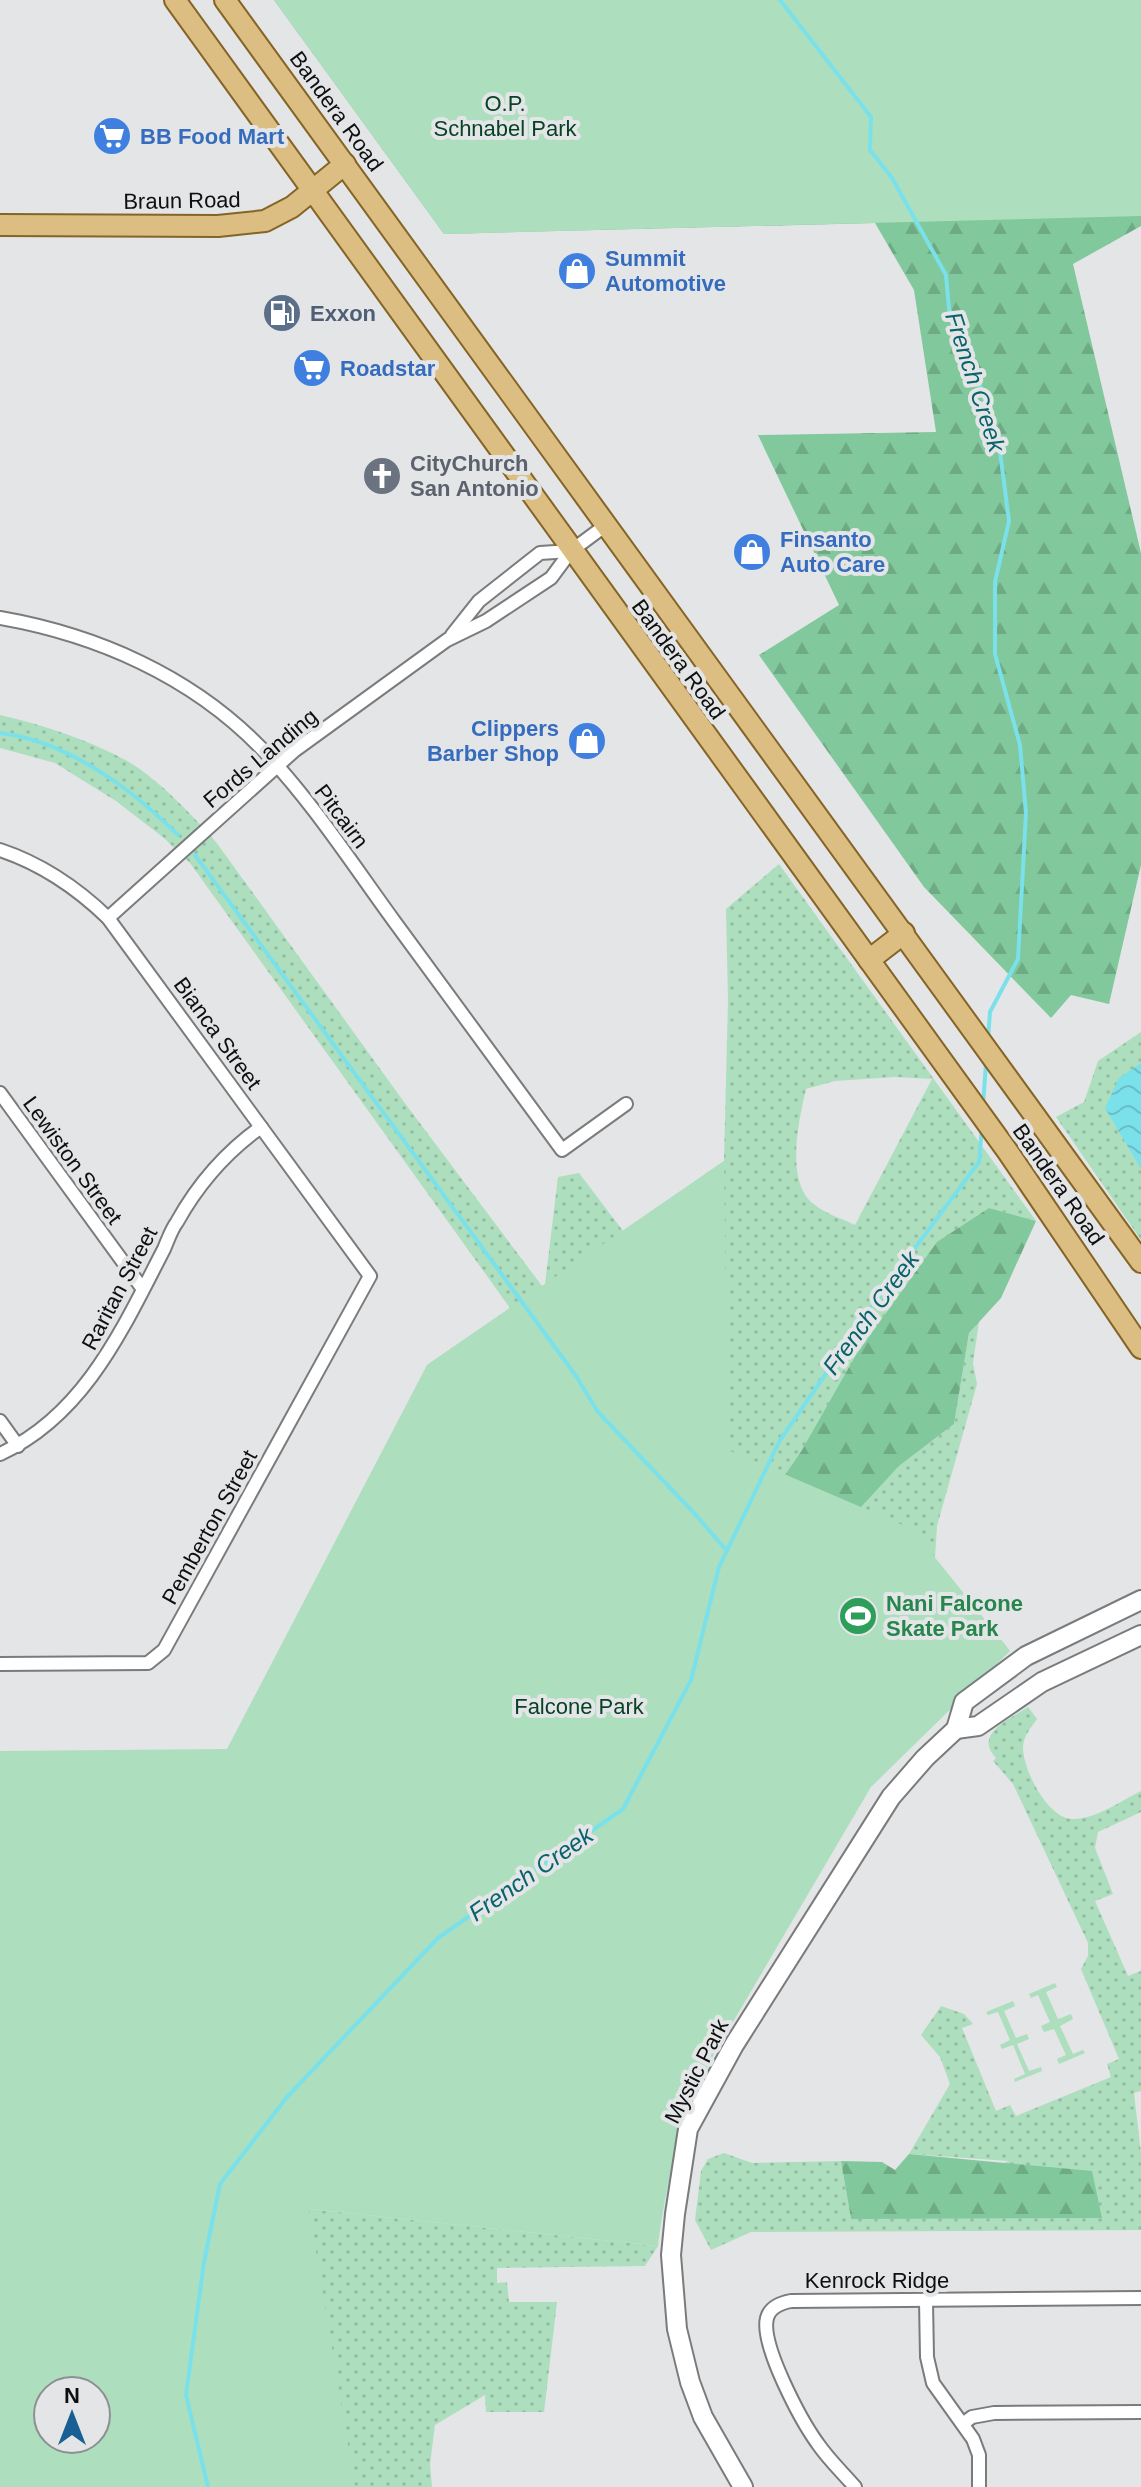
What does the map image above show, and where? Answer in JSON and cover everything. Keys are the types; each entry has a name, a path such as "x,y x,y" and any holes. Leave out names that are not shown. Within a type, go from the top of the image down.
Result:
{"main road":[{"name":"Bandera Road","path":"175,0 571,551 947,1066 1141,1348"},
{"name":"Bandera Road","path":"225,0 1141,1262"},
{"name":"Braun Road","path":"0,225 218,226 265,221 292,207 345,164"},
{"path":"869,960 904,933"}],"street":[{"name":"Fords Landing","path":"108,918 294,751 447,640 486,621 551,578 571,551 606,525"},
{"name":"Fords Landing","path":"447,640 479,601 540,553 571,551"},
{"name":"Pitcairn","path":"0,618 40,625 87,639 154,670 217,709 263,750 315,812 562,1150 626,1104"},
{"name":"Bianca Street","path":"0,850 48,870 89,899 108,918 370,1276"},
{"name":"Lewiston Street","path":"0,1093 142,1288"},
{"name":"Raritan Street","path":"0,1454 46,1427 79,1396 104,1359 175,1223 203,1182 240,1142 261,1127"},
{"name":"Pemberton Street","path":"0,1664 148,1663 164,1650 370,1276"},
{"path":"0,1421 18,1446"},
{"name":"Mystic Park","path":"743,2487 703,2417 690,2382 677,2329 671,2255 688,2129 734,2045 891,1797 956,1729 964,1702 1026,1656 1141,1600"},
{"name":"Mystic Park","path":"956,1729 978,1726 1042,1682 1141,1635"},
{"name":"Kenrock Ridge","path":"855,2487 818,2445 780,2374 766,2327 769,2312 783,2302 1141,2298"},
{"path":"926,2301 927,2357 933,2383 973,2439 979,2455 979,2487"},
{"path":"964,2423 972,2417 994,2413 1141,2412"}],"green space":[{"path":"274,0 1141,0 1141,226 1073,264 1141,553 1141,865 1109,1004 1071,995 1051,1018 924,887 759,655 839,605 758,435 936,432 914,290 875,223 444,234"},
{"name":"O.P. Schnabel Park","path":"274,0 1141,0 1141,216 444,234"},
{"path":"0,715 50,728 129,762 152,778 186,810 216,842 542,1286 545,1284 558,1177 579,1173 623,1231 724,1161 728,1000 726,909 779,864 1036,1221 989,1208 802,1450 743,1536 309,2209 658,2246 645,2266 497,2268 497,2283 507,2282 509,2302 557,2302 544,2412 486,2412 485,2395 435,2425 430,2464 432,2487 161,2487 159,1946 427,1365 510,1308 190,863 164,838 116,801 55,763 0,748","holes":["895,1077 932,1079 855,1225 829,1214 805,1195 796,1150 806,1089 835,1081"]},
{"path":"1141,1032 1141,1240 1056,1117 1084,1102 1098,1061"},
{"name":"Falcone Park","path":"724,1161 728,1450 912,1529 1010,1651 871,1787 713,2056 677,2149 658,2246 309,2209 355,2487 0,2487 0,1751 227,1749 427,1365"},
{"path":"989,1208 1036,1221 1001,1298 969,1333 954,1424 899,1466 827,1544 743,1536 802,1450 856,1355 937,1242"},
{"path":"979,1322 973,1363 977,1384 937,1526 935,1558 1010,1651 860,1508 899,1466 954,1424 969,1333"},
{"path":"1028,1707 1037,1719 1023,1746 1027,1767 1031,1779 1054,1810 1072,1819 1080,1818 1107,1809 1141,1791 1141,1812 1098,1832 1095,1848 1113,1894 1095,1901 1128,1976 1141,1971 1141,2091 1134,2093 1141,2153 1141,2230 751,2232 711,2250 695,2220 701,2171 708,2159 724,2153 752,2163 841,2161 851,2219 1009,2161 909,2154 950,2084 940,2057 921,2035 941,2006 964,2014 973,2024 962,2028 996,2111 1010,2105 1016,2116 1111,2077 1107,2064 1119,2059 1081,1969 1088,1956 1088,1943 1013,1784 993,1761 996,1758 990,1749 991,1734"},
{"path":"1055,1983 1057,1987 1046,1992 1058,2019 1071,2014 1073,2019 1060,2026 1073,2054 1083,2050 1085,2053 1059,2064 1057,2059 1066,2055 1054,2029 1044,2032 1041,2026 1050,2022 1038,1995 1031,1998 1029,1994"},
{"path":"1013,2001 1015,2006 1004,2011 1016,2038 1027,2034 1029,2039 1017,2044 1029,2071 1041,2067 1042,2071 1015,2082 1014,2079 1025,2074 1013,2045 1002,2049 1000,2045 1010,2040 998,2012 988,2015 986,2012"},
{"path":"909,2154 1092,2171 1102,2218 851,2219 841,2161 882,2162 895,2170"}],"water":[{"path":"1141,1063 1141,1169 1105,1108 1119,1078"}],"waterway":[{"name":"French Creek","path":"780,0 871,117 870,150 892,178 946,275 949,309 979,382 999,444 1009,521 995,582 995,654 1020,745 1026,813 1018,959 990,1012 988,1039"},
{"path":"0,733 49,746 96,769 140,800 178,835"},
{"path":"195,855 576,1376 598,1412 727,1551"},
{"name":"French Creek","path":"983,1106 986,1063"},
{"name":"French Creek","path":"208,2487 186,2395 204,2262 220,2184 287,2097 438,1938 623,1809 691,1680 719,1567 780,1440 888,1284 979,1162 982,1127"}],"place":[{"name":"BB Food Mart","path":"112,136"},
{"name":"Summit Automotive","path":"577,271"},
{"name":"Exxon","path":"282,313"},
{"name":"Roadstar","path":"312,368"},
{"name":"CityChurch San Antonio","path":"382,476"},
{"name":"Finsanto Auto Care","path":"752,552"},
{"name":"Clippers Barber Shop","path":"587,741"},
{"name":"Nani Falcone Skate Park","path":"858,1616"}]}
